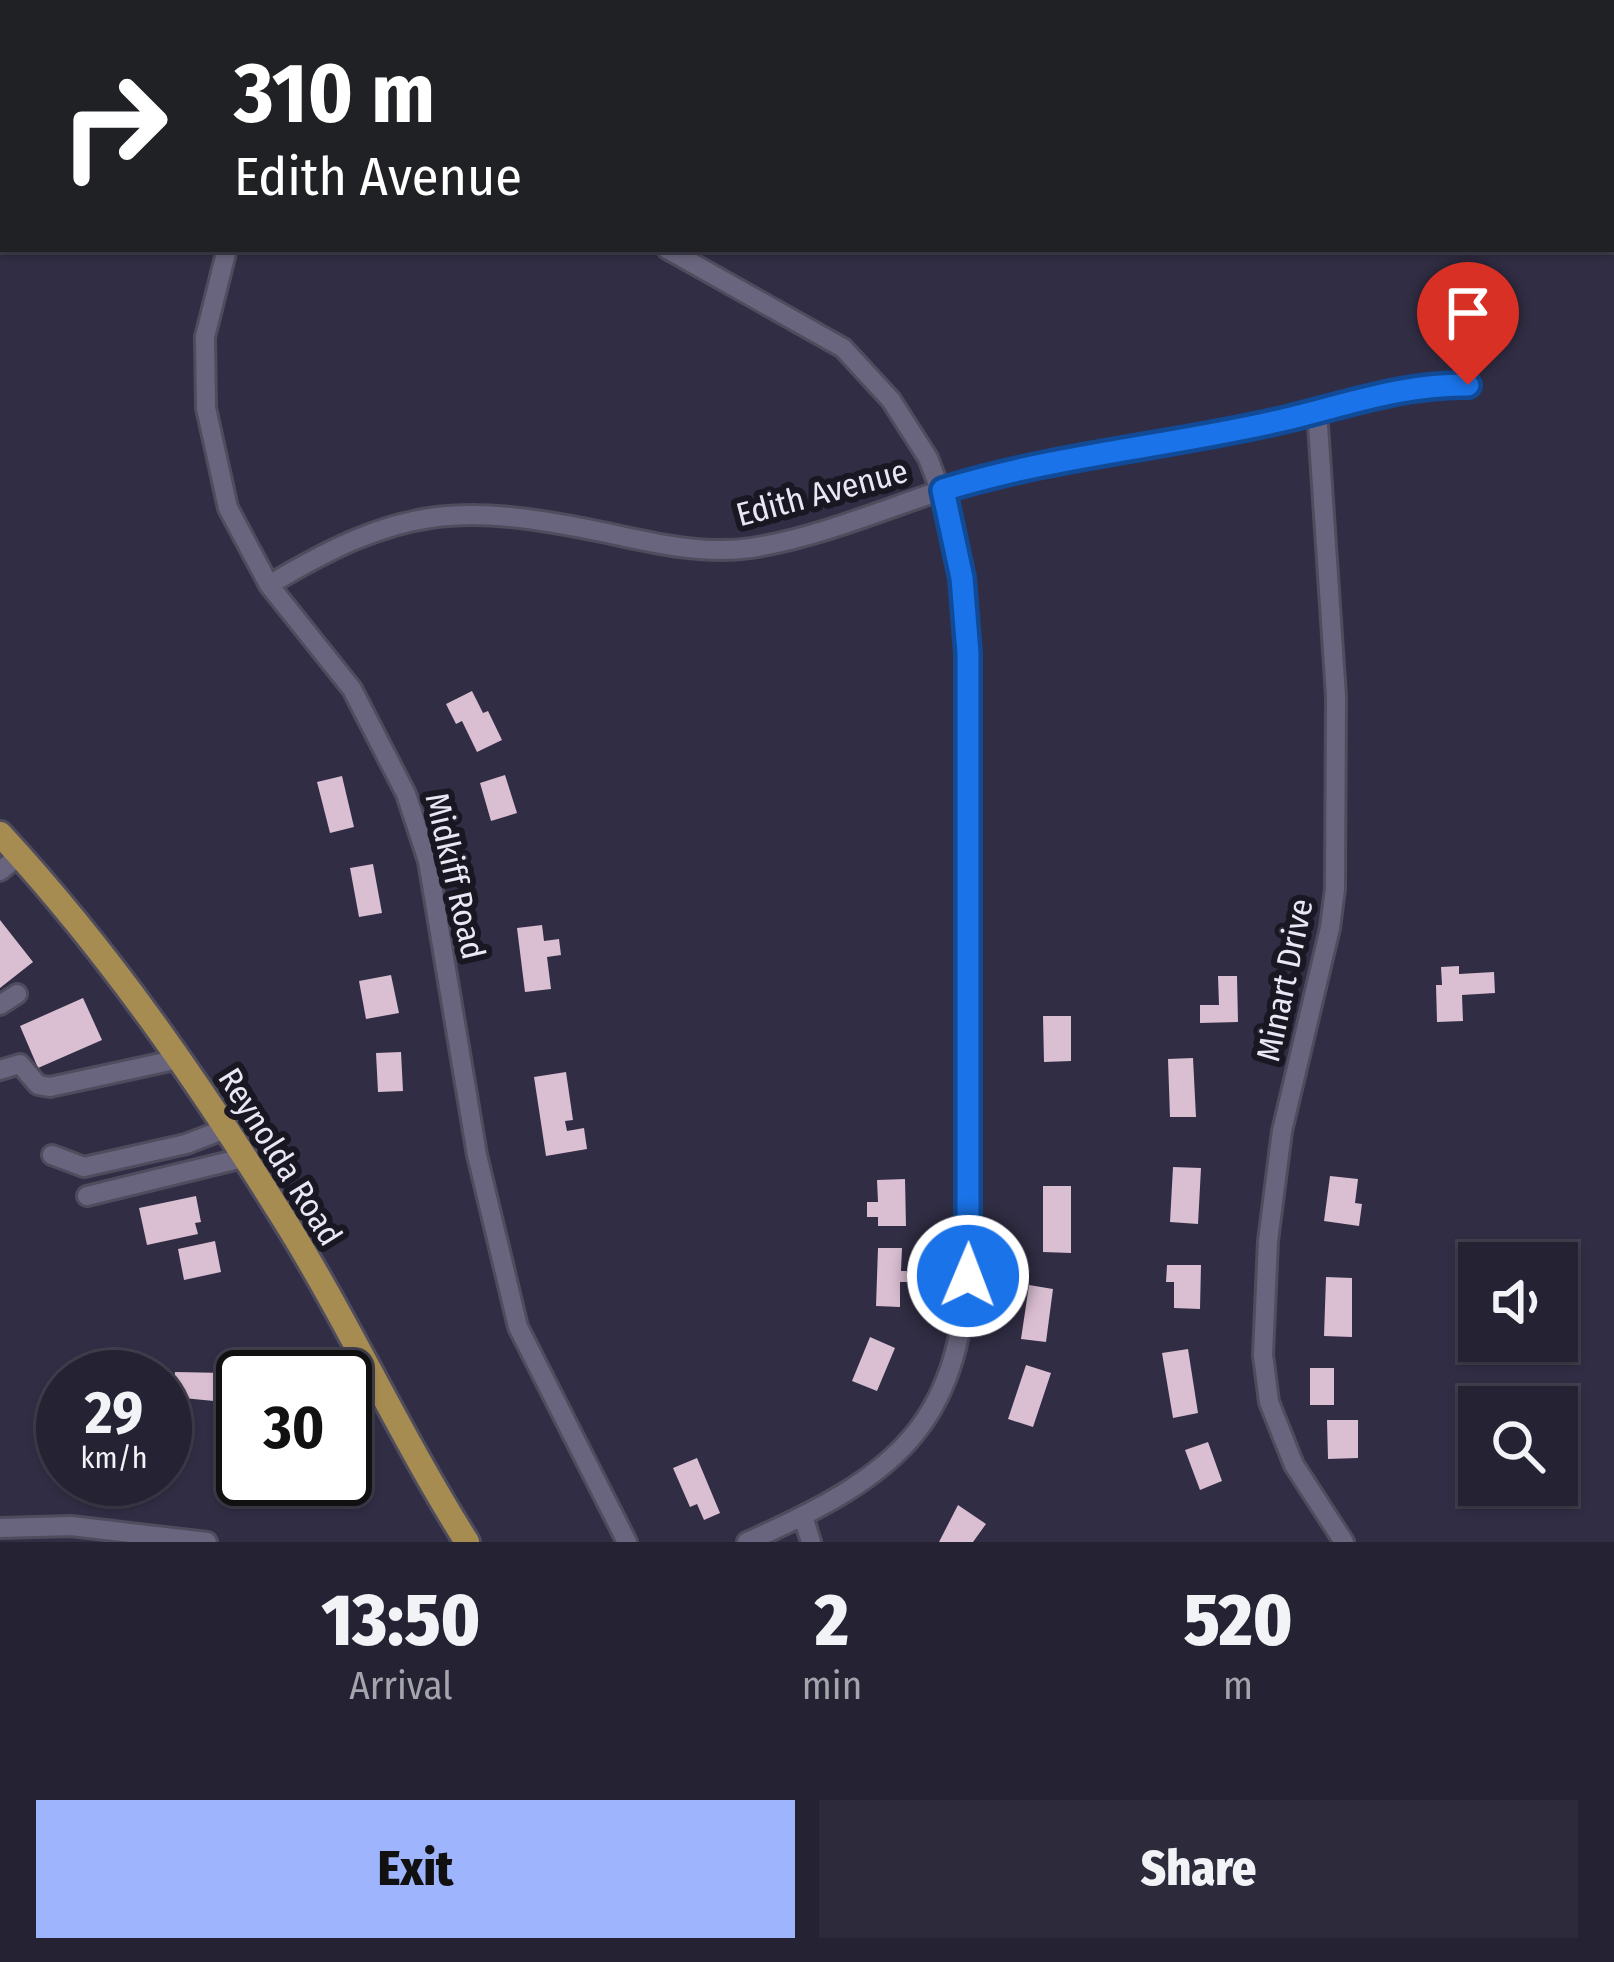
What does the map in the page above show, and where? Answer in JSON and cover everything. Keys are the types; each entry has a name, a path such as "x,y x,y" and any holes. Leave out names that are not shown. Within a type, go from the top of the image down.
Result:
{"main road":[{"name":"Reynolda Road","path":"0,834 10,863 52,890 150,1015 283,1217 467,1542"}],"street":[{"name":"Midkiff Road","path":"226,252 205,337 206,408 229,508 269,585 352,688 406,794 428,861 477,1155 518,1328 627,1542"},
{"path":"674,252 843,349 891,400 943,490 962,578 968,653 967,1306 956,1362 930,1413 895,1457 858,1486 747,1542"},
{"name":"Edith Avenue","path":"269,585 379,527 438,514 501,514 691,548 747,549 943,490 1068,459 1429,384 1468,385"},
{"name":"Minart Drive","path":"1317,410 1336,696 1335,889 1282,1131 1268,1241 1263,1355 1269,1402 1294,1465 1344,1542"},
{"path":"0,1070 20,1064 38,1085 50,1087 179,1059"},
{"path":"52,1155 84,1167 186,1144 225,1129"},
{"path":"87,1196 243,1158"},
{"path":"803,1516 812,1542"},
{"path":"0,1528 56,1525 207,1542"}],"building":[{"path":"472,691 502,740 477,752 462,721 456,724 446,704"},
{"path":"505,775 517,813 491,821 480,783"},
{"path":"342,776 354,827 330,833 317,782"},
{"path":"373,864 382,913 359,917 350,868"},
{"path":"0,920 33,962 0,988"},
{"path":"542,925 544,941 559,939 561,955 547,957 551,989 525,992 517,928"},
{"path":"1459,966 1459,974 1494,972 1495,993 1462,995 1463,1021 1437,1022 1436,985 1442,985 1441,967"},
{"path":"391,975 399,1013 366,1019 359,981"},
{"path":"1218,976 1237,976 1238,1022 1200,1023 1200,1005 1219,1005"},
{"path":"83,998 102,1040 38,1068 20,1026"},
{"path":"1043,1016 1071,1016 1071,1061 1044,1062"},
{"path":"401,1052 403,1091 378,1092 376,1053"},
{"path":"1193,1058 1196,1117 1170,1117 1168,1059"},
{"path":"566,1072 573,1120 565,1121 567,1131 584,1128 587,1149 546,1156 534,1077"},
{"path":"1173,1167 1201,1168 1198,1224 1170,1222"},
{"path":"1330,1176 1358,1179 1359,1226 1324,1221"},
{"path":"905,1179 906,1226 878,1226 878,1217 867,1217 867,1202 878,1202 877,1180"},
{"path":"1043,1186 1071,1186 1071,1253 1043,1252"},
{"path":"196,1196 201,1222 195,1223 198,1234 147,1245 139,1208"},
{"path":"215,1241 221,1272 184,1280 178,1249"},
{"path":"878,1248 902,1248 901,1271 907,1271 907,1282 900,1282 900,1307 876,1306"},
{"path":"1167,1265 1201,1265 1200,1309 1174,1308 1174,1282 1166,1282"},
{"path":"1326,1277 1352,1278 1352,1337 1324,1336"},
{"path":"1029,1285 1053,1289 1046,1342 1021,1339"},
{"path":"870,1337 895,1348 877,1391 852,1381"},
{"path":"1188,1349 1198,1413 1173,1418 1162,1353"},
{"path":"1026,1365 1051,1373 1033,1427 1008,1419"},
{"path":"1310,1368 1334,1368 1334,1405 1310,1405"},
{"path":"192,1372 216,1373 216,1401 192,1399"},
{"path":"1327,1420 1358,1420 1358,1458 1328,1459"},
{"path":"1208,1442 1222,1481 1200,1490 1185,1450"},
{"path":"697,1458 720,1513 704,1520 697,1504 690,1507 673,1468"},
{"path":"958,1505 986,1524 973,1542 939,1542"}],"route":[{"path":"968,1276 968,653 962,578 943,490 1068,459 1287,419 1387,392 1429,384 1468,385"}]}
